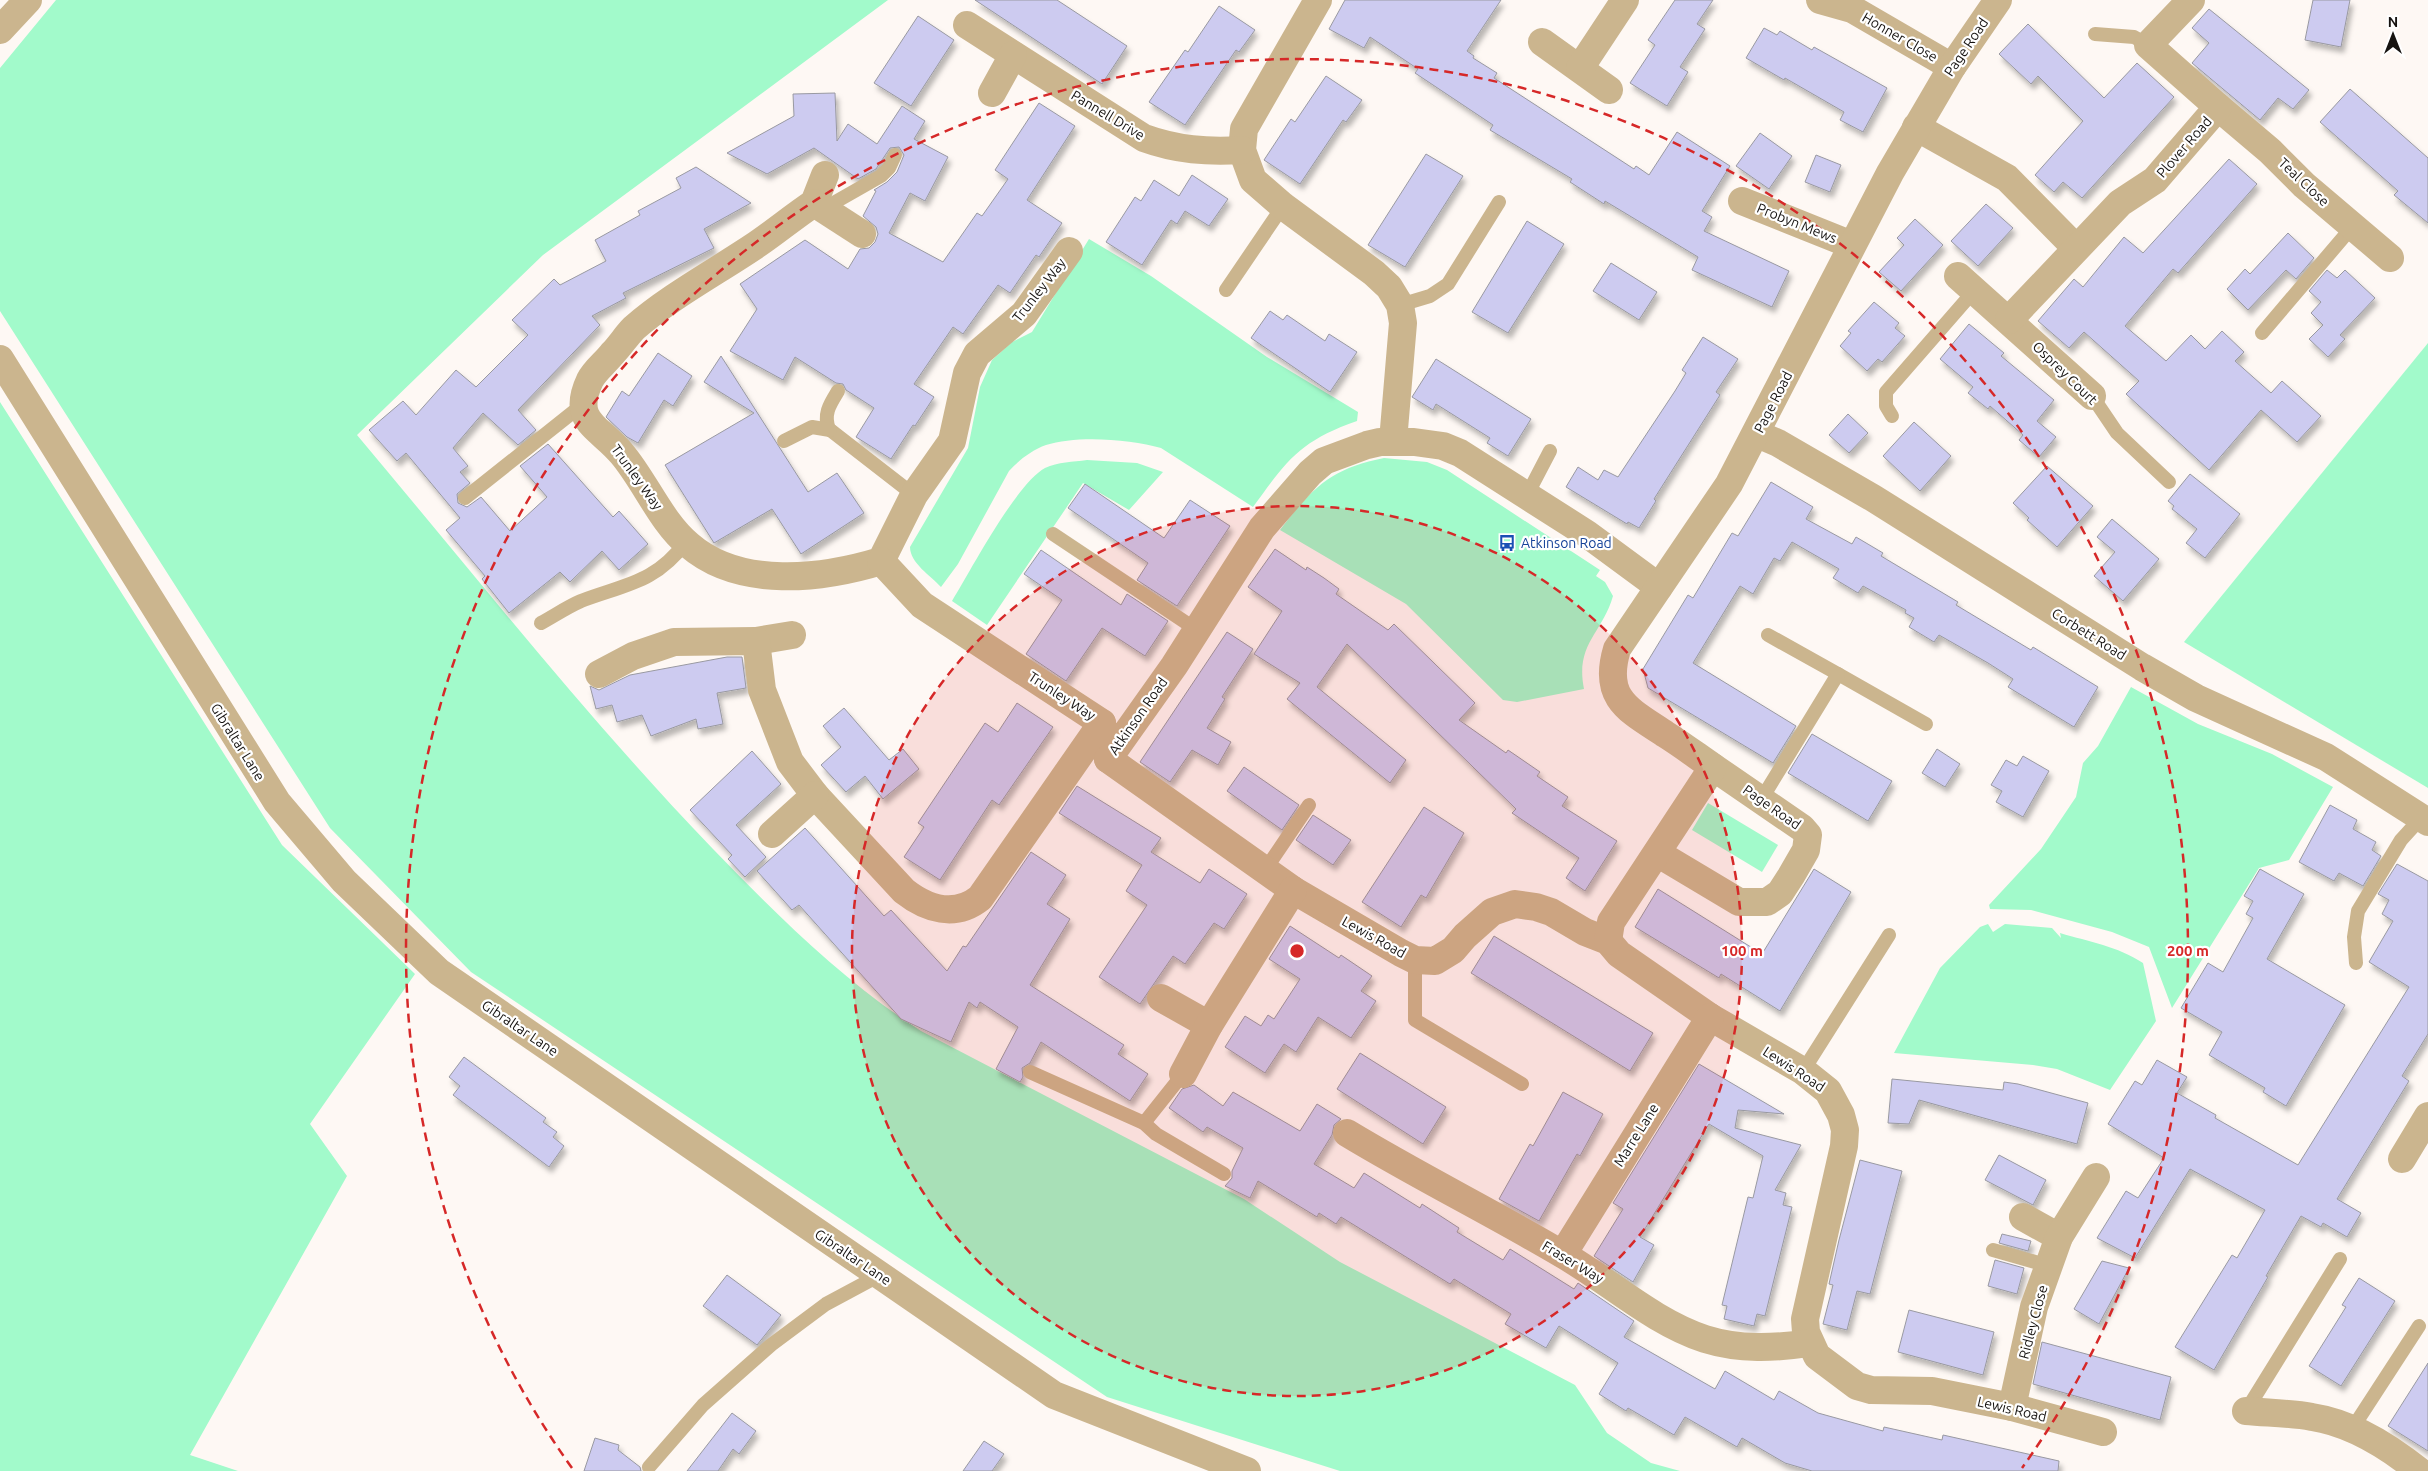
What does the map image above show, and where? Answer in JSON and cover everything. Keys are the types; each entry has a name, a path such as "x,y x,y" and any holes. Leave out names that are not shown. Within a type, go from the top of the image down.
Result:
{"street":[{"path":"0,30 28,0"},
{"path":"1318,0 1244,129 1242,150 1254,180 1283,206 1374,273 1389,287 1400,305 1403,323 1393,441"},
{"path":"1580,68 1625,0"},
{"name":"Honner Close","path":"1820,0 1852,9 1952,67"},
{"name":"Page Road","path":"1657,853 1739,902 1767,902 1780,892 1806,850 1808,834 1802,828 1633,715 1621,703 1614,688 1613,664 1617,649 1729,484 1757,434 1852,245 1916,127 1952,67 1998,0"},
{"path":"2148,45 2191,0"},
{"name":"Pannell Drive","path":"967,25 1144,138 1167,146 1196,151 1242,150"},
{"path":"1542,42 1609,90"},
{"name":"Plover Road","path":"2008,320 2075,247 2120,203 2156,180 2218,107 2148,45"},
{"path":"992,93 1013,55"},
{"name":"Teal Close","path":"2218,107 2390,258"},
{"path":"1916,127 2007,178 2075,247"},
{"path":"582,405 590,381 596,371 633,329 819,206 825,175"},
{"name":"Probyn Mews","path":"1742,201 1852,245"},
{"path":"819,206 862,234"},
{"name":"Trunley Way","path":"582,405 586,418 623,454 686,542 711,559 752,573 776,575 852,570 881,561 914,494 952,440 967,373 977,354 1024,314 1069,251"},
{"name":"Osprey Court","path":"1966,284 2092,396"},
{"name":"Gibraltar Lane","path":"0,359 277,802 344,881 439,972 1054,1395 1247,1471"},
{"name":"Corbett Road","path":"1757,434 1778,443 1873,498 2157,676 2196,698 2326,757 2425,819"},
{"name":"Atkinson Road","path":"1108,759 1197,630 1262,528 1310,473 1324,461 1354,448 1393,441 1428,444 1460,453 1587,534 1659,587"},
{"name":"Trunley Way","path":"881,561 922,605 1102,722"},
{"path":"599,674 633,656 674,642 756,641 792,635"},
{"name":"Atkinson Road","path":"756,641 762,690 790,762 815,795 898,884 917,901 934,908 965,908 980,898 1102,722"},
{"name":"Atkinson Road","path":"1102,722 1108,759"},
{"name":"Lewis Road","path":"1108,759 1293,890 1388,948 1415,960 1435,961 1445,956 1482,919 1492,912 1515,904 1536,907 1551,912 1586,932 1608,941 1619,954 1710,1017 1803,1072 1828,1091 1835,1100 1845,1130 1844,1146 1807,1302 1805,1319 1810,1342 1817,1356 1857,1386 1871,1390 1932,1391 2012,1407 2103,1432"},
{"path":"1608,941 1611,922 1713,767"},
{"path":"772,834 815,795"},
{"path":"1183,1074 1209,1025 1293,890"},
{"path":"1160,998 1209,1025"},
{"name":"Marre Lane","path":"1563,1254 1710,1017"},
{"path":"2402,1159 2428,1116"},
{"name":"Fraser Way","path":"1347,1133 1563,1254 1688,1333 1725,1344 1746,1347 1786,1346 1810,1342"},
{"name":"Ridley Close","path":"2012,1407 2034,1307 2059,1238 2096,1177"},
{"path":"2022,1217 2059,1238"},
{"path":"2246,1411 2314,1417 2352,1429 2390,1449 2419,1471"}],"lane":[{"path":"2095,34 2134,37 2148,45"},
{"path":"819,206 881,176 889,168 895,155"},
{"path":"1400,305 1430,296 1448,284 1499,202"},
{"path":"1226,290 1283,206"},
{"path":"2262,333 2353,226"},
{"name":"Osprey Court","path":"1892,416 1886,406 1886,392 1966,284"},
{"path":"830,430 826,416 838,392"},
{"name":"Osprey Court","path":"2092,396 2117,433 2170,482"},
{"path":"465,498 582,405"},
{"path":"784,441 812,427 830,430 914,494"},
{"path":"1527,495 1550,452"},
{"path":"1053,534 1197,630"},
{"path":"541,623 580,602 649,577 673,559 686,542"},
{"path":"1768,635 1926,724"},
{"path":"1761,800 1838,674"},
{"path":"1265,870 1309,805"},
{"path":"2356,963 2354,937 2358,911 2401,840 2425,819"},
{"path":"1803,1072 1889,935"},
{"path":"1415,960 1415,1020 1522,1084"},
{"path":"1030,1072 1144,1123 1156,1134 1224,1174"},
{"path":"1144,1123 1183,1074"},
{"path":"1993,1250 2049,1266"},
{"path":"2246,1411 2340,1259"},
{"path":"649,1467 702,1406 771,1345 826,1304 880,1275"},
{"path":"2352,1429 2419,1326"}],"green space":[{"path":"56,0 888,0 543,255 357,435 576,697 666,799 786,922 865,991 921,1031 1244,1199 1340,1262 1575,1385 1607,1433 1651,1463 1680,1471 1340,1471 1107,1397 471,972 330,828 0,311 0,68"},
{"path":"1089,239 1151,276 1267,357 1358,412 1357,421 1321,436 1296,454 1253,507 1161,448 1135,442 1104,439 1072,440 1046,445 1026,456 1009,471 958,564 941,587 917,564 910,547 968,448 980,387 992,360 1012,342 1032,332"},
{"path":"2428,343 2428,788 2184,642"},
{"path":"0,402 282,845 415,974 310,1124 347,1176 190,1455 238,1471 0,1471"},
{"path":"1384,458 1427,462 1447,470 1600,570 1596,576 1605,582 1613,596 1603,620 1586,650 1582,674 1584,689 1517,702 1503,700 1406,604 1280,530 1302,503 1324,482 1350,468"},
{"path":"1087,460 1137,463 1163,472 1129,510 1083,483 987,625 952,601 1008,509 1033,477 1050,466"},
{"path":"2131,687 2198,724 2272,754 2333,787 2289,860 2259,868 2172,1008 2149,947 2112,932 2031,910 1990,909 1989,905 2041,849 2076,797 2083,763 2098,746"},
{"path":"1708,803 1778,845 1762,872 1692,830"},
{"path":"1988,924 1993,932 2005,924 2052,928 2061,938 2060,933 2103,945 2123,952 2143,963 2156,1021 2110,1090 2057,1069 2033,1065 1894,1053 1940,968 1980,927"}],"building":[{"path":"975,0 1057,0 1127,46 1102,84"},
{"path":"1345,0 1501,0 1467,51 1474,56 1473,58 1497,73 1494,78 1634,169 1636,166 1649,175 1677,132 1730,166 1702,211 1712,217 1704,231 1789,271 1772,307 1692,270 1698,257 1605,201 1604,204 1570,182 1572,179 1490,130 1493,125 1415,73 1418,69 1370,37 1364,48 1329,29"},
{"path":"1675,0 1713,0 1697,24 1705,29 1680,67 1688,72 1667,106 1630,83 1655,45 1648,40"},
{"path":"2313,0 2350,0 2341,47 2305,40"},
{"path":"1219,6 1255,30 1239,52 1236,50 1185,125 1149,102 1185,50 1188,52"},
{"path":"2209,9 2309,90 2293,109 2278,98 2260,120 2192,63 2209,43 2192,28"},
{"path":"918,16 954,40 911,106 874,83"},
{"path":"2028,24 2104,98 2137,63 2174,97 2082,198 2063,182 2054,192 2035,175 2083,121 2038,76 2031,84 1999,54"},
{"path":"1764,28 1777,35 1780,31 1812,50 1814,47 1887,88 1863,132 1840,120 1844,112 1746,58"},
{"path":"1326,76 1362,100 1346,122 1343,120 1300,184 1264,160 1291,119 1295,122"},
{"path":"2350,89 2428,158 2428,223 2394,195 2398,191 2320,122"},
{"path":"835,93 837,141 848,124 877,144 902,106 925,121 914,139 948,157 925,201 910,193 889,233 943,262 977,213 982,216 1008,179 995,170 1039,103 1075,126 1027,200 1062,223 1039,257 1036,255 1010,293 998,285 963,334 953,327 914,384 934,397 891,459 856,437 874,408 846,390 843,384 836,383 795,357 783,380 730,351 757,309 740,284 805,240 848,269 860,249 869,248 875,242 878,234 876,227 863,216 876,191 874,190 887,182 897,172 904,155 899,147 890,148 876,169 858,179 814,148 767,174 727,153 794,116 793,94"},
{"path":"1760,133 1792,156 1769,189 1736,166"},
{"path":"1426,154 1463,176 1405,267 1368,245"},
{"path":"1816,155 1841,165 1830,192 1805,182"},
{"path":"2229,159 2257,184 2178,273 2173,269 2125,326 2166,361 2191,335 2205,349 2222,331 2244,352 2235,361 2271,393 2282,381 2321,416 2297,442 2261,410 2209,470 2126,394 2139,381 2084,332 2069,348 2038,321 2074,279 2083,287 2124,237 2143,253"},
{"path":"696,167 751,203 704,229 714,248 623,293 626,298 592,316 600,325 518,410 536,430 518,445 483,413 453,448 468,466 460,472 470,483 457,494 458,503 467,507 481,497 510,531 547,497 520,466 548,444 613,517 619,511 648,544 619,570 602,551 570,582 560,572 509,613 482,579 485,576 446,530 460,518 406,453 397,461 369,430 403,401 416,415 456,370 476,387 528,335 512,320 554,279 560,285 606,261 595,240 640,215 638,211 681,188 676,178"},
{"path":"1192,175 1228,199 1209,226 1185,211 1177,224 1171,220 1142,265 1106,242 1135,197 1141,201 1154,180 1179,196"},
{"path":"1986,204 2013,228 1978,266 1951,241"},
{"path":"1915,219 1943,245 1901,291 1879,272 1904,245 1897,238"},
{"path":"1527,221 1564,244 1508,333 1472,312"},
{"path":"2288,233 2314,258 2296,279 2286,270 2248,310 2227,289 2245,269 2250,274"},
{"path":"1611,263 1657,292 1639,320 1593,291"},
{"path":"2327,270 2337,278 2345,270 2375,298 2340,335 2345,339 2328,357 2309,339 2323,325 2311,313 2321,302 2309,291"},
{"path":"1874,302 1899,323 1895,328 1905,336 1882,362 1878,359 1867,371 1840,346 1851,333 1848,331"},
{"path":"1270,311 1283,320 1287,315 1325,341 1329,334 1357,352 1330,392 1251,338"},
{"path":"1969,324 2004,353 2001,356 2054,400 2037,421 2056,437 2039,457 2019,440 2023,435 1990,406 1988,409 1968,393 1973,387 1940,359"},
{"path":"1703,337 1738,359 1716,392 1720,395 1654,499 1656,501 1639,528 1628,522 1627,524 1566,487 1578,467 1598,480 1604,470 1618,477 1686,373 1682,370"},
{"path":"658,353 692,376 673,406 664,400 638,443 627,437 606,417 622,391 629,396"},
{"path":"721,356 808,492 837,473 864,513 801,554 772,509 714,543 665,465 754,413 704,382"},
{"path":"1436,359 1531,419 1508,456 1487,443 1490,438 1436,404 1433,410 1412,397"},
{"path":"1848,414 1868,433 1849,453 1829,435"},
{"path":"1914,422 1951,456 1920,491 1883,456"},
{"path":"2047,466 2093,506 2057,547 2027,520 2029,518 2013,503"},
{"path":"2190,474 2240,514 2205,558 2186,543 2197,529 2172,509 2174,506 2168,501"},
{"path":"1771,482 1813,507 1806,519 1852,544 1856,537 1883,553 1881,556 1958,602 1956,605 2031,650 2033,647 2098,687 2074,727 2008,687 2013,679 1988,663 1939,635 1934,642 1909,627 1914,618 1905,613 1906,610 1863,586 1858,593 1833,578 1839,569 1792,542 1780,561 1774,558 1753,594 1740,586 1693,663 1796,726 1773,763 1648,688 1643,669 1688,595 1693,598 1732,533 1738,536"},
{"path":"1085,484 1164,538 1190,500 1230,526 1177,606 1137,580 1148,563 1068,508"},
{"path":"2112,519 2159,559 2123,601 2094,576 2115,552 2097,537"},
{"path":"1275,549 1306,570 1307,567 1324,578 1339,589 1336,594 1388,630 1394,624 1475,703 1459,720 1506,753 1508,750 1540,772 1537,776 1568,797 1562,806 1617,841 1585,891 1566,878 1579,858 1512,813 1516,809 1347,644 1317,687 1406,760 1390,783 1287,699 1300,683 1254,654 1282,611 1248,587"},
{"path":"1041,550 1121,605 1127,594 1168,621 1145,656 1102,628 1066,681 1026,654 1062,600 1024,574"},
{"path":"1227,632 1253,649 1222,697 1225,699 1207,728 1231,742 1218,765 1192,750 1170,782 1140,762"},
{"path":"727,657 742,657 746,688 717,693 723,724 698,729 696,719 651,736 642,715 617,722 612,705 596,709 590,686 599,690 630,675"},
{"path":"1017,703 1053,727 999,805 992,800 940,880 904,857 924,827 918,823 985,723 998,732"},
{"path":"844,708 889,760 903,749 919,769 883,799 865,776 846,792 821,765 841,747 823,726"},
{"path":"1812,734 1892,781 1868,821 1788,773"},
{"path":"1937,749 1960,764 1945,787 1922,773"},
{"path":"752,751 781,784 736,825 766,857 745,877 728,859 732,855 690,810"},
{"path":"2023,756 2049,771 2023,817 1996,802 2002,791 1991,785 2006,760 2017,766"},
{"path":"1244,767 1299,805 1282,830 1227,791"},
{"path":"1077,786 1161,838 1151,852 1200,883 1209,869 1247,894 1224,929 1214,923 1185,964 1173,956 1140,1004 1099,977 1147,905 1126,891 1142,865 1059,813"},
{"path":"2330,805 2357,820 2353,829 2376,842 2372,850 2381,856 2363,886 2339,873 2334,881 2299,862"},
{"path":"1424,807 1464,833 1426,898 1421,895 1401,927 1362,902"},
{"path":"1313,815 1351,840 1333,865 1296,840"},
{"path":"805,828 884,916 891,910 947,971 963,946 966,947 1031,852 1066,875 1047,904 1070,919 1030,985 1124,1045 1118,1054 1148,1074 1130,1101 1041,1042 1030,1063 1022,1068 1023,1077 1020,1082 996,1069 1018,1027 980,1002 977,1008 969,1002 951,1042 901,1019 799,905 792,910 757,871"},
{"path":"2397,864 2428,881 2428,1034 2402,1076 2409,1081 2337,1199 2361,1213 2347,1237 2323,1223 2321,1227 2301,1216 2214,1370 2175,1347 2232,1255 2237,1258 2265,1210 2190,1169 2135,1258 2097,1238 2126,1191 2138,1198 2164,1158 2108,1124 2135,1081 2142,1085 2157,1060 2187,1077 2177,1093 2216,1115 2215,1118 2298,1165 2409,987 2369,962 2393,921 2382,914 2389,900 2378,894"},
{"path":"1814,869 1851,892 1780,1011 1721,974 1719,978 1635,927 1658,889 1762,954"},
{"path":"2260,869 2304,894 2267,959 2345,1005 2286,1106 2263,1092 2265,1088 2209,1055 2222,1032 2181,1008 2208,963 2223,972 2253,918 2246,914 2253,901 2244,896"},
{"path":"1290,926 1339,958 1341,955 1372,976 1361,991 1376,1001 1351,1038 1318,1017 1296,1052 1284,1044 1265,1073 1225,1047 1245,1016 1261,1026 1268,1015 1274,1019 1300,979 1269,959"},
{"path":"1494,936 1653,1033 1630,1071 1471,973"},
{"path":"1360,1053 1446,1107 1423,1144 1337,1089"},
{"path":"464,1057 546,1118 543,1122 557,1132 553,1137 564,1146 549,1167 453,1095 460,1086 449,1077"},
{"path":"1699,1064 1784,1114 1738,1110 1735,1128 1801,1145 1775,1190 1786,1193 1783,1205 1792,1207 1765,1316 1757,1314 1754,1326 1724,1319 1727,1306 1722,1305 1748,1197 1753,1198 1763,1156 1709,1124 1640,1237 1654,1245 1633,1282 1594,1256 1623,1209 1613,1203"},
{"path":"1892,1079 2003,1090 2004,1082 2088,1103 2077,1144 1919,1100 1909,1124 1888,1123"},
{"path":"1194,1085 1223,1106 1233,1092 1300,1131 1317,1104 1341,1119 1334,1125 1332,1135 1314,1164 1354,1188 1364,1173 1420,1208 1422,1204 1459,1228 1457,1232 1503,1260 1510,1249 1574,1289 1578,1283 1634,1321 1624,1337 1715,1389 1725,1371 1774,1400 1779,1391 1818,1413 1883,1431 1884,1427 1942,1440 1943,1435 2059,1461 2058,1471 1812,1471 1785,1463 1742,1438 1737,1447 1685,1417 1674,1435 1628,1408 1626,1411 1599,1394 1618,1363 1559,1326 1546,1348 1505,1324 1511,1314 1454,1279 1450,1284 1341,1217 1336,1224 1319,1213 1317,1217 1258,1181 1250,1198 1225,1186 1232,1178 1232,1171 1243,1148 1207,1127 1203,1132 1169,1108 1182,1089"},
{"path":"1563,1092 1603,1114 1580,1156 1577,1154 1539,1221 1499,1199 1530,1144 1533,1146"},
{"path":"1999,1155 2046,1180 2033,1205 1985,1180"},
{"path":"1860,1160 1902,1171 1870,1294 1857,1291 1847,1330 1823,1324 1833,1285 1829,1284"},
{"path":"2002,1234 2031,1241 2028,1251 1999,1243"},
{"path":"1995,1260 2024,1268 2017,1294 1988,1286"},
{"path":"2102,1261 2129,1268 2099,1324 2074,1309"},
{"path":"727,1275 781,1315 757,1345 703,1306"},
{"path":"2359,1278 2395,1301 2341,1386 2309,1366 2346,1307 2342,1305"},
{"path":"1909,1310 1994,1332 1983,1375 1898,1352"},
{"path":"2042,1342 2171,1377 2160,1420 2033,1384"},
{"path":"2428,1363 2428,1451 2388,1426"},
{"path":"732,1413 756,1431 739,1454 733,1449 718,1471 687,1471"},
{"path":"595,1438 619,1445 618,1450 640,1467 641,1471 584,1471"},
{"path":"984,1441 1004,1454 992,1471 963,1471"}],"place":[{"name":"Atkinson Road","path":"1507,543"}]}
